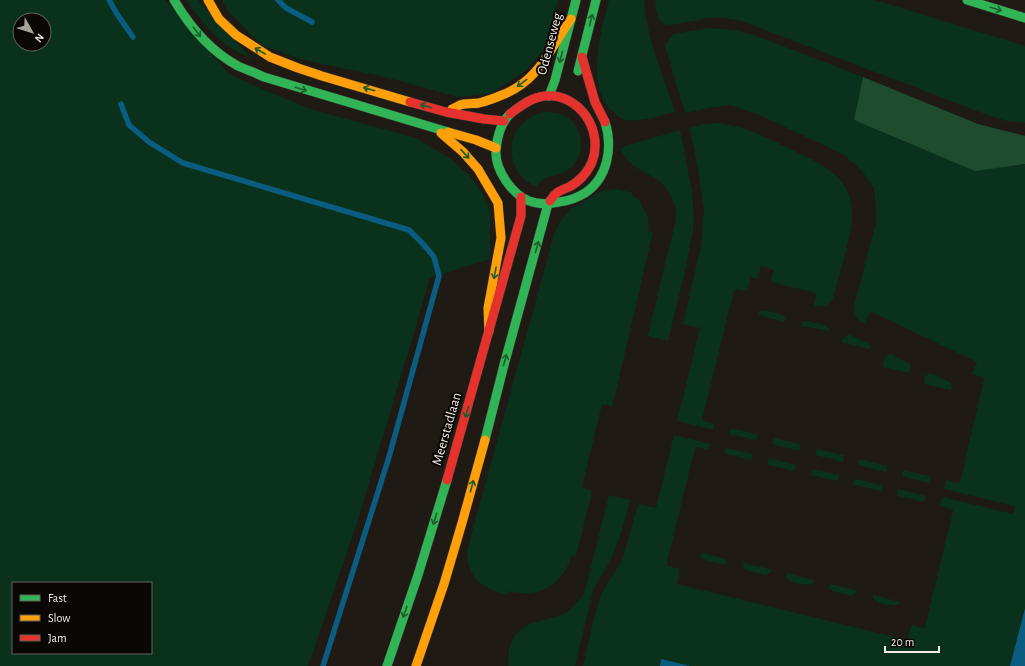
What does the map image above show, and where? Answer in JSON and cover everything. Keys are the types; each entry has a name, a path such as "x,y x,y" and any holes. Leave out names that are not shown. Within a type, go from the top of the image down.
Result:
{"main road":[{"path":"174,0 206,44 232,63 264,77 476,140 496,148"},
{"path":"208,0 219,19 236,35 270,57 322,76 446,112 504,121"},
{"name":"Odenseweg","path":"549,96 555,80 576,0"},
{"path":"576,80 596,0"},
{"path":"967,0 1025,18"},
{"path":"446,112 461,105 479,103 504,94 523,84 546,59 571,19"},
{"path":"416,666 444,584 462,523 548,204 555,193 571,186 588,170 593,160 596,148 593,128 584,113 574,104 559,97 549,96 536,98 526,102 504,121 498,136 496,158 498,167 511,188 528,201 548,204 572,200 585,194 596,184 606,166 608,155 607,133 603,118 594,102 582,57"},
{"path":"574,93 574,104"},
{"path":"435,129 463,152 478,169 498,203 501,238 488,308 489,331"},
{"name":"Meerstadlaan","path":"387,666 420,568 458,442 521,216 521,197"}],"green space":[{"path":"0,0 165,0 229,74 314,110 416,138 452,160 469,175 483,194 490,213 490,259 429,278 357,523 308,666 0,666"},
{"path":"185,0 198,0 252,59 230,47 218,37"},
{"path":"222,0 558,0 553,22 543,50 527,70 490,94 457,97 389,78 300,59 261,45 228,11"},
{"path":"609,0 644,0 648,29 675,112 642,120 629,120 618,116 604,102 599,89 597,74 599,42"},
{"path":"655,0 875,0 1025,46 1025,123 1007,121 985,114 742,21 724,18 710,18 671,25 666,24 663,23 658,17"},
{"path":"709,28 734,30 757,36 863,77 854,120 1014,166 1025,164 1025,608 1010,666 583,666 599,601 604,588 623,558 638,504 656,508 674,435 710,444 708,450 697,447 695,448 667,563 668,566 680,569 677,584 907,640 911,625 923,628 925,627 953,511 952,509 940,506 942,497 1013,514 1015,506 944,489 946,480 958,483 960,482 984,379 983,377 972,374 977,362 872,312 864,324 855,315 855,302 876,223 874,188 862,171 844,155 762,116 730,105 685,113 665,45 674,34"},
{"path":"863,77 978,124 1025,136 1025,164 975,171 854,120"},
{"path":"546,112 560,114 572,121 580,134 581,148 573,166 565,172 542,180 537,187 525,179 517,169 512,158 512,146 515,134 522,124 532,116"},
{"path":"718,123 738,127 756,133 805,156 830,171 841,181 848,191 852,208 852,217 846,251 834,295 827,305 821,307 814,306 816,293 771,282 774,270 761,266 757,279 751,277 747,291 734,290 702,420 714,424 714,430 677,421 700,328 683,324 701,245 704,210 690,128 703,124"},
{"path":"680,130 692,192 694,217 686,266 668,341 648,336 674,229 676,213 674,202 661,183 631,163 620,149 625,146"},
{"path":"617,189 633,193 632,195 640,201 648,218 649,233 653,232 614,400 612,406 602,404 582,487 591,490 591,496 576,556 572,555 563,574 556,582 548,587 540,591 530,593 509,591 507,595 483,585 473,575 468,560 467,550 555,231 561,220 572,208 602,191"},
{"path":"765,310 783,315 785,321 759,315 759,312"},
{"path":"805,321 826,325 829,331 802,326 802,322"},
{"path":"848,335 868,343 870,349 843,343 842,342 845,336"},
{"path":"891,354 910,364 911,368 909,373 883,367 885,357"},
{"path":"930,373 950,382 952,385 951,389 924,384 925,376"},
{"path":"731,428 758,435 756,440 729,434"},
{"path":"774,438 800,444 799,451 772,444"},
{"path":"726,448 753,454 751,460 726,454"},
{"path":"817,449 843,455 843,462 815,455"},
{"path":"769,458 796,465 795,470 768,465"},
{"path":"860,459 887,466 886,472 858,465"},
{"path":"812,469 839,475 838,480 811,475"},
{"path":"903,470 931,477 929,483 902,476"},
{"path":"855,479 882,485 881,491 855,485 853,484"},
{"path":"898,489 926,496 924,502 898,496"},
{"path":"609,495 630,500 616,548 593,590 575,666 508,666 509,649 514,637 520,630 530,624 568,612 584,594"},
{"path":"702,553 726,559 727,562 721,564 706,560 701,557 700,555"},
{"path":"744,563 771,570 770,573 765,575 744,569"},
{"path":"788,573 813,580 813,584 802,584 791,581 786,577"},
{"path":"830,584 856,590 857,592 851,596 833,591 829,588"},
{"path":"873,595 900,602 896,605 885,604 875,600"}],"water":[{"path":"1025,608 1025,666 1010,666"},
{"path":"661,659 690,666 660,666"}],"waterway":[{"path":"109,0 133,37"},
{"path":"278,0 286,8 312,22"},
{"path":"121,104 129,125 149,142 183,163 409,230 434,257 439,276 389,457 323,666"}],"traffic: fast":[{"path":"174,0 187,20 202,38 218,53 238,66 264,77 448,132"},
{"path":"549,96 555,80 576,0"},
{"path":"578,71 596,0"},
{"path":"967,0 1025,18"},
{"path":"510,114 502,126 497,141 496,159 498,167 511,188 523,198 535,203 543,204 562,202 576,198 593,187 604,171 607,161 608,142 605,122"},
{"path":"485,440 504,365 550,201"},
{"path":"387,666 418,575 447,480"}],"traffic: slow":[{"path":"208,0 219,19 236,35 270,57 322,76 410,102"},
{"path":"452,109 462,104 479,103 515,89 535,73 550,53 571,19"},
{"path":"448,132 476,140 496,148"},
{"path":"441,133 463,152 478,169 498,203 501,238 488,308 489,331"},
{"path":"416,666 444,584 485,440"}],"traffic: jam":[{"path":"582,57 595,102 605,122"},
{"path":"510,114 535,98 545,96 558,97 569,101 578,107 586,116 592,127 595,138 595,150 590,166 580,180 556,193 550,201"},
{"path":"410,102 446,112 504,121"},
{"path":"447,480 521,216 521,197"}]}
